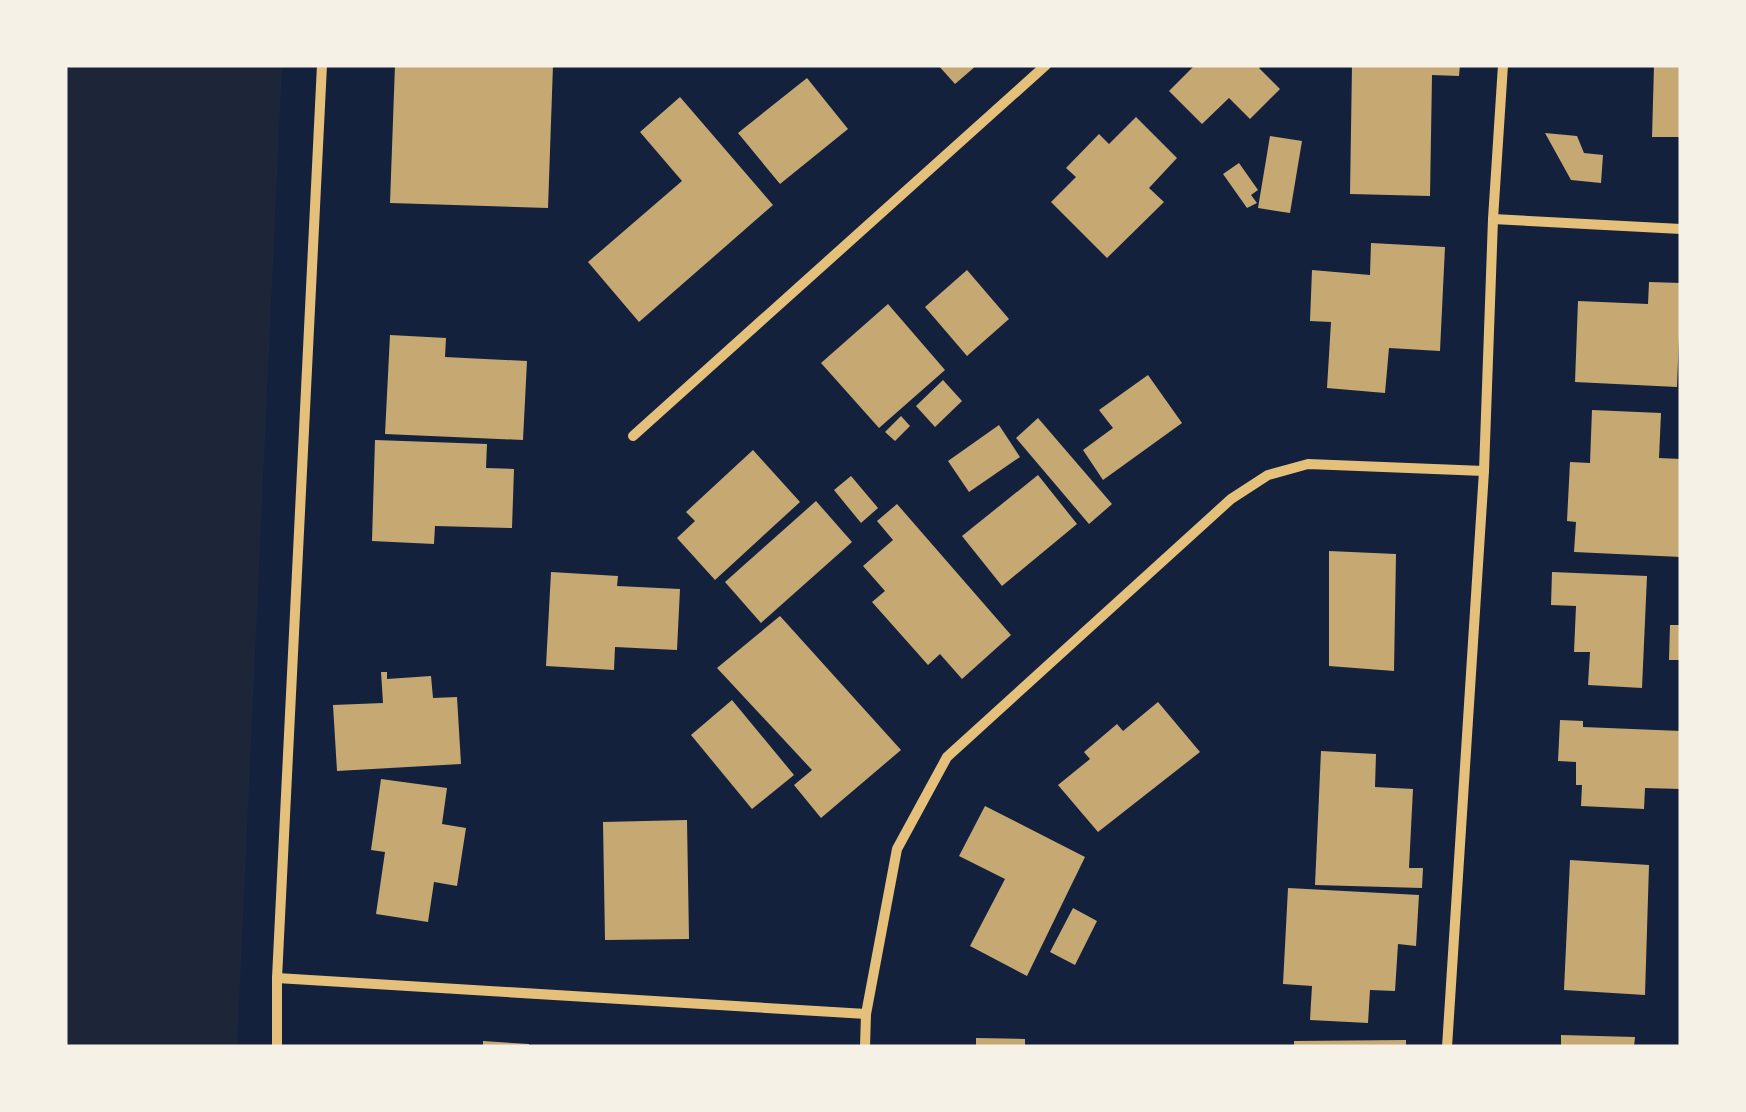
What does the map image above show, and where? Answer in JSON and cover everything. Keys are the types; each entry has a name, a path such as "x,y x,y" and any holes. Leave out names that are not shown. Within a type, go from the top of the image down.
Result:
{"street":[{"path":"277,1047 322,65"},
{"path":"633,436 1046,65"},
{"path":"1447,1047 1484,471 1492,219 1503,65"},
{"path":"1492,219 1681,229"},
{"path":"865,1047 866,1014 897,849 946,757 1231,499 1268,476 1308,464 1484,471"},
{"path":"278,978 866,1014"}],"shaded area":[{"path":"65,65 282,65 237,1047 65,1047"}],"building":[{"path":"395,65 553,65 548,208 390,203"},
{"path":"938,65 977,65 955,84"},
{"path":"1195,65 1262,65 1259,68 1280,89 1250,119 1229,98 1202,124 1169,91"},
{"path":"1352,65 1460,65 1459,76 1432,75 1430,196 1350,194"},
{"path":"1654,66 1681,67 1681,137 1652,137"},
{"path":"807,78 848,129 780,184 738,133"},
{"path":"680,97 773,205 639,322 588,262 682,181 640,132"},
{"path":"1136,117 1177,158 1149,188 1164,202 1107,258 1051,202 1076,177 1066,168 1099,134 1109,144"},
{"path":"1545,133 1577,136 1584,153 1603,155 1601,183 1571,180"},
{"path":"1270,136 1302,141 1290,213 1258,208"},
{"path":"1239,163 1258,190 1251,195 1257,203 1247,208 1223,174"},
{"path":"1371,243 1445,247 1440,351 1389,348 1385,393 1327,388 1331,322 1310,321 1312,270 1370,275"},
{"path":"967,270 1009,319 967,356 925,307"},
{"path":"1649,282 1681,283 1677,387 1575,382 1578,301 1648,304"},
{"path":"888,304 945,370 879,428 821,363"},
{"path":"390,335 446,338 445,357 527,361 523,440 385,434"},
{"path":"1148,375 1182,423 1103,480 1083,450 1113,428 1099,410"},
{"path":"943,380 962,401 935,427 916,406"},
{"path":"1592,410 1661,413 1659,458 1681,459 1681,557 1574,552 1576,522 1567,521 1570,462 1590,463"},
{"path":"901,416 910,426 895,441 885,432"},
{"path":"1038,418 1112,504 1089,524 1016,438"},
{"path":"999,425 1020,457 969,492 948,461"},
{"path":"375,440 487,444 486,468 514,469 512,528 435,526 434,544 372,541"},
{"path":"753,450 800,502 715,580 677,538 695,521 686,512"},
{"path":"1038,475 1077,524 1002,586 962,536"},
{"path":"851,476 878,508 861,523 834,490"},
{"path":"816,501 852,542 761,623 725,582"},
{"path":"897,504 1011,635 962,679 940,654 928,665 872,602 885,591 863,566 893,540 877,521"},
{"path":"1329,551 1396,554 1394,671 1329,666"},
{"path":"551,572 618,576 617,586 680,589 677,650 615,647 614,670 546,666"},
{"path":"1552,572 1647,576 1642,688 1588,685 1590,652 1574,652 1576,606 1551,605"},
{"path":"780,616 901,750 821,818 794,785 812,770 717,668"},
{"path":"1670,625 1681,625 1681,660 1669,660"},
{"path":"381,672 387,672 387,679 431,676 433,698 457,697 461,764 337,771 333,705 383,703"},
{"path":"732,700 794,775 752,809 691,735"},
{"path":"1158,702 1200,752 1098,832 1058,785 1090,759 1084,752 1117,724 1123,731"},
{"path":"1560,720 1583,721 1583,727 1681,731 1681,789 1645,788 1644,809 1581,806 1582,785 1576,785 1576,762 1558,761"},
{"path":"1321,751 1376,754 1375,787 1413,789 1409,868 1423,868 1422,888 1315,885"},
{"path":"381,779 447,788 442,824 466,828 457,886 434,882 428,922 376,914 385,852 371,850"},
{"path":"985,806 1085,857 1027,976 970,946 1005,879 959,856"},
{"path":"687,820 689,939 605,940 603,822"},
{"path":"1570,860 1649,865 1645,995 1564,990"},
{"path":"1288,888 1419,895 1416,946 1398,944 1395,991 1370,990 1368,1023 1310,1020 1312,986 1283,984"},
{"path":"1073,908 1097,921 1075,965 1050,952"},
{"path":"1561,1035 1635,1037 1634,1047 1561,1047"},
{"path":"976,1038 1025,1039 1025,1047 976,1047"},
{"path":"1406,1040 1406,1047 1294,1047 1294,1041"},
{"path":"483,1041 529,1044 529,1047 483,1047"}]}
